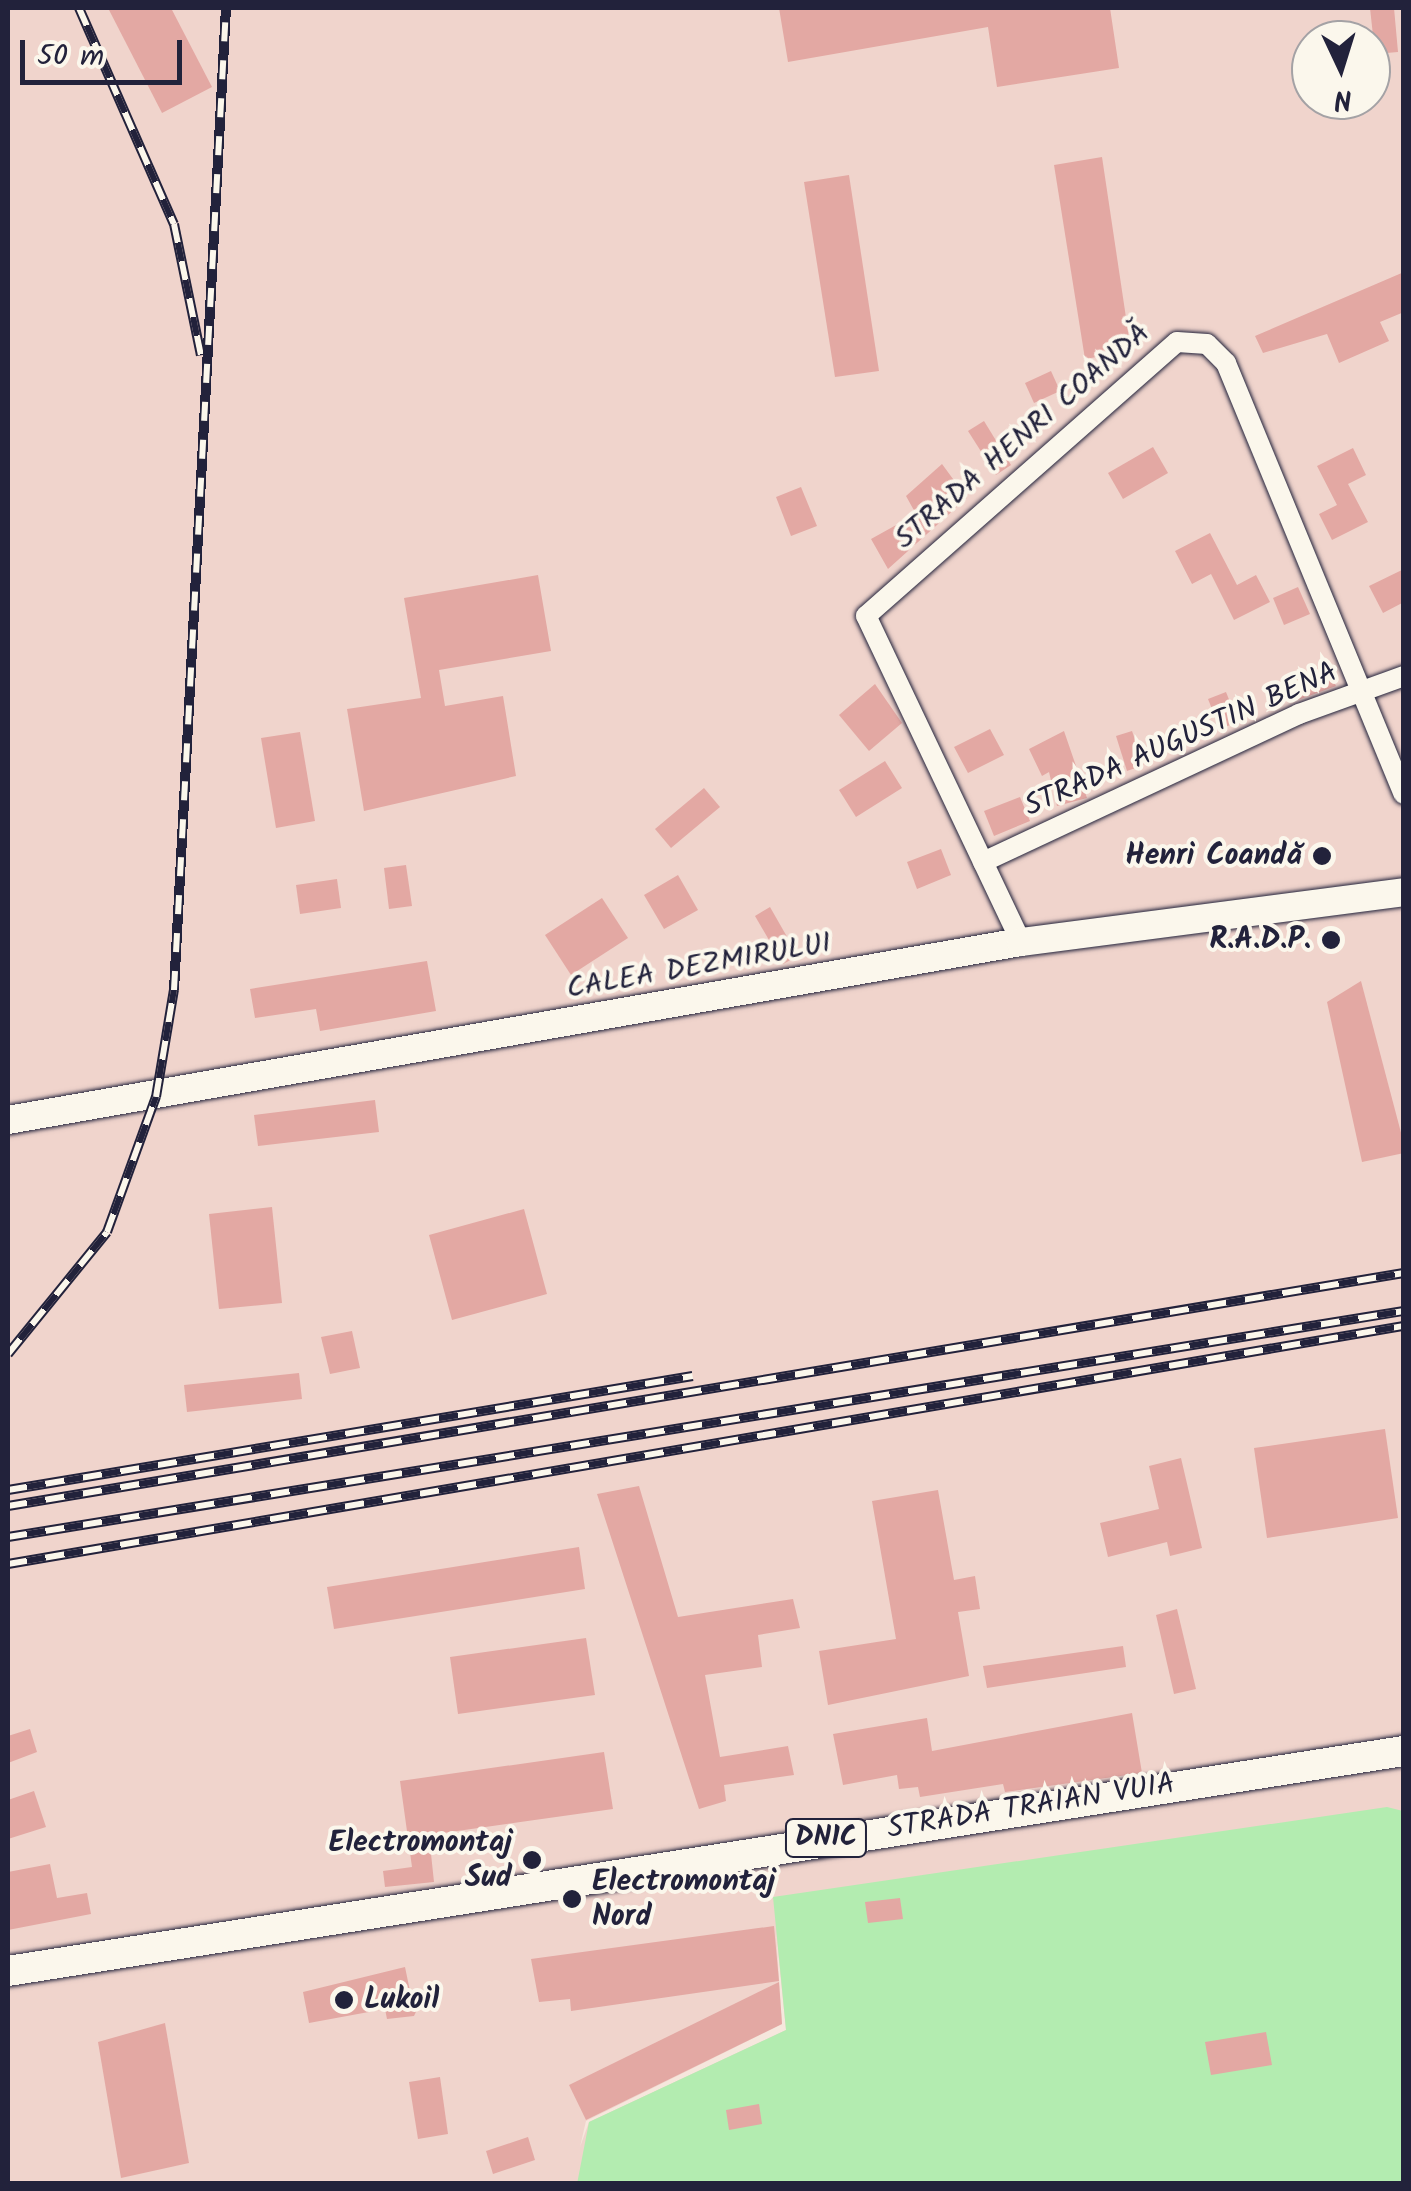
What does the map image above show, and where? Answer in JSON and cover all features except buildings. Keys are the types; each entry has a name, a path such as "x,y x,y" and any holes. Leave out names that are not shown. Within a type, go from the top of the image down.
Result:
{"main road":[{"name":"CALEA DEZMIRULUI","path":"8,1120 1021,942 1404,892"},
{"name":"STRADA TRAIAN VUIA","path":"8,1971 1404,1752"}],"street":[{"name":"STRADA HENRI COANDĂ","path":"983,862 866,616 1156,353 1194,342 1226,363 1361,693"},
{"name":"STRADA AUGUSTIN BENA","path":"983,862 1404,676"},
{"path":"1361,693 1404,794"},
{"path":"983,862 1021,942"}],"shaded area":[{"path":"8,8 1403,8 1403,2183 8,2184","holes":["776,1932 786,2030 589,2122 580,2147 586,2121 782,2024"]}],"green space":[{"path":"1387,1807 1403,1811 1403,2183 577,2184 589,2122 786,2030 773,1897"}],"railway":[{"path":"79,8 174,224 201,355"},
{"path":"8,1354 107,1232 156,1097 174,990 226,8"},
{"path":"8,1506 1404,1273"},
{"path":"8,1537 1404,1311"},
{"path":"8,1564 1404,1326"},
{"path":"8,1490 693,1376"}],"place":[{"name":"Henri Coandă","path":"1322,856"},
{"name":"R.A.D.P.","path":"1331,940"},
{"name":"Electromontaj Sud","path":"532,1860"},
{"name":"Electromontaj Nord","path":"572,1899"},
{"name":"Lukoil","path":"344,2000"}]}
